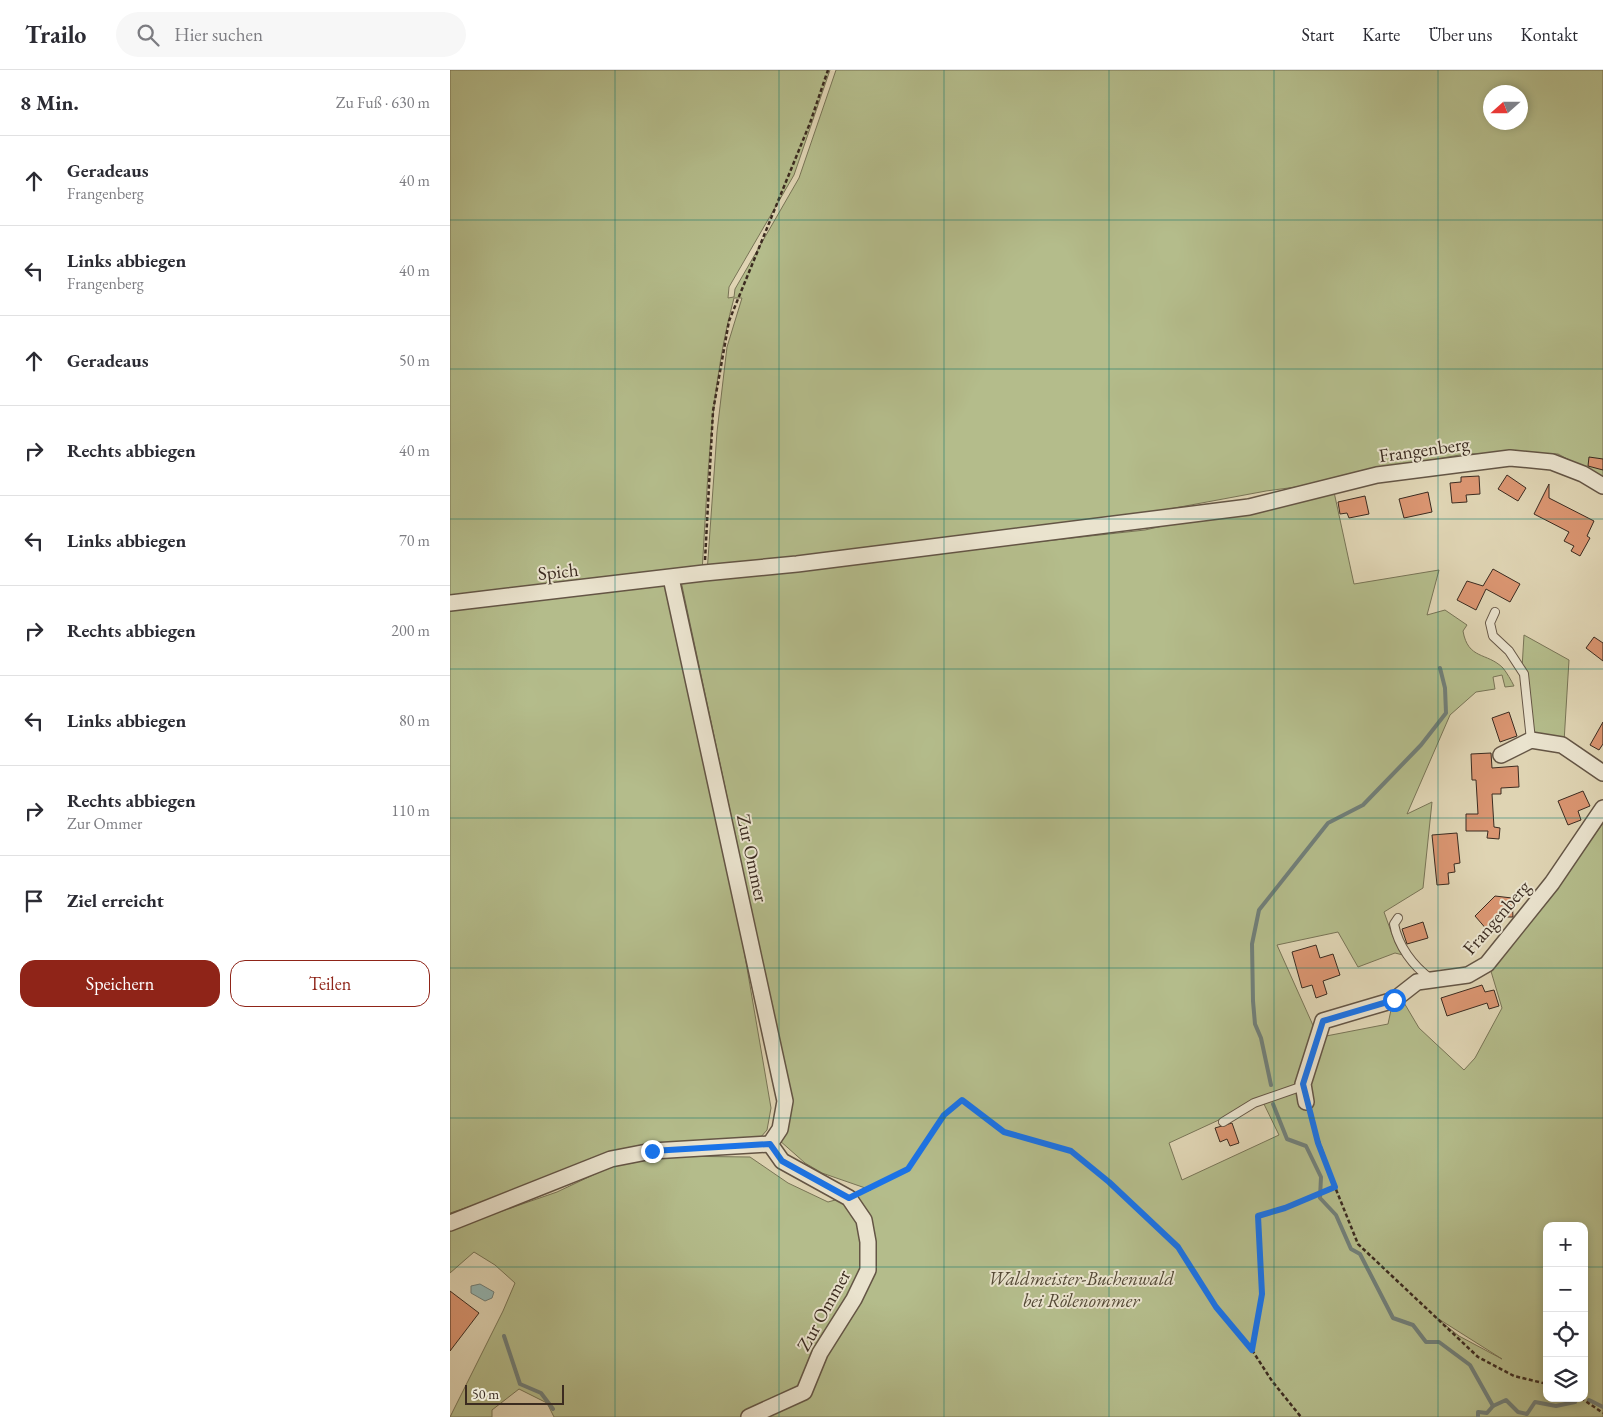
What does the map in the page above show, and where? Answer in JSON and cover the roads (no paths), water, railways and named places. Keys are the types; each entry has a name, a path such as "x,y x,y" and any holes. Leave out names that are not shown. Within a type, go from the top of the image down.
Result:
{"street":[{"name":"Frangenberg","path":"704,572 797,564 1249,507 1377,475 1510,458 1552,462 1583,474 1603,486"},
{"name":"Spich","path":"450,603 671,578 704,572"},
{"name":"Zur Ommer","path":"671,578 785,1101 780,1129 770,1144 782,1161 849,1198 864,1220 868,1242 868,1270 854,1299 820,1353 804,1392 750,1417"},
{"path":"1501,755 1531,740 1562,745 1603,773"},
{"name":"Frangenberg","path":"1306,1102 1303,1086 1323,1021 1394,1000 1417,982 1468,975 1487,964 1552,883 1603,808"},
{"path":"450,1223 611,1159 652,1151 770,1144"}],"lane":[{"path":"1496,612 1490,623 1493,636 1509,651 1524,674 1531,740"},
{"path":"1398,918 1394,924 1395,930 1411,963 1432,980"},
{"path":"1223,1122 1254,1103 1303,1086"}],"water":[{"path":"480,1284 494,1292 492,1298 485,1301 471,1293 471,1286"}],"waterway":[{"path":"1271,1085 1261,1038 1255,1024 1253,1001 1252,944 1259,910 1328,823 1363,805 1421,745 1446,713 1445,688 1440,668"},
{"path":"1273,1104 1287,1139 1306,1146 1321,1177 1320,1198 1336,1215 1351,1249 1360,1254 1393,1318 1413,1325 1426,1342 1439,1342 1470,1365 1493,1406"},
{"path":"504,1336 520,1384 541,1393 553,1409"},
{"path":"1478,1417 1478,1412 1487,1413 1493,1406 1506,1400 1518,1412 1527,1414 1535,1402 1556,1406 1575,1402"},
{"path":"1589,1400 1603,1407"}],"park label":[{"name":"Waldmeister-Buchenwald bei Rölenommer","path":"1081,1289"}]}
